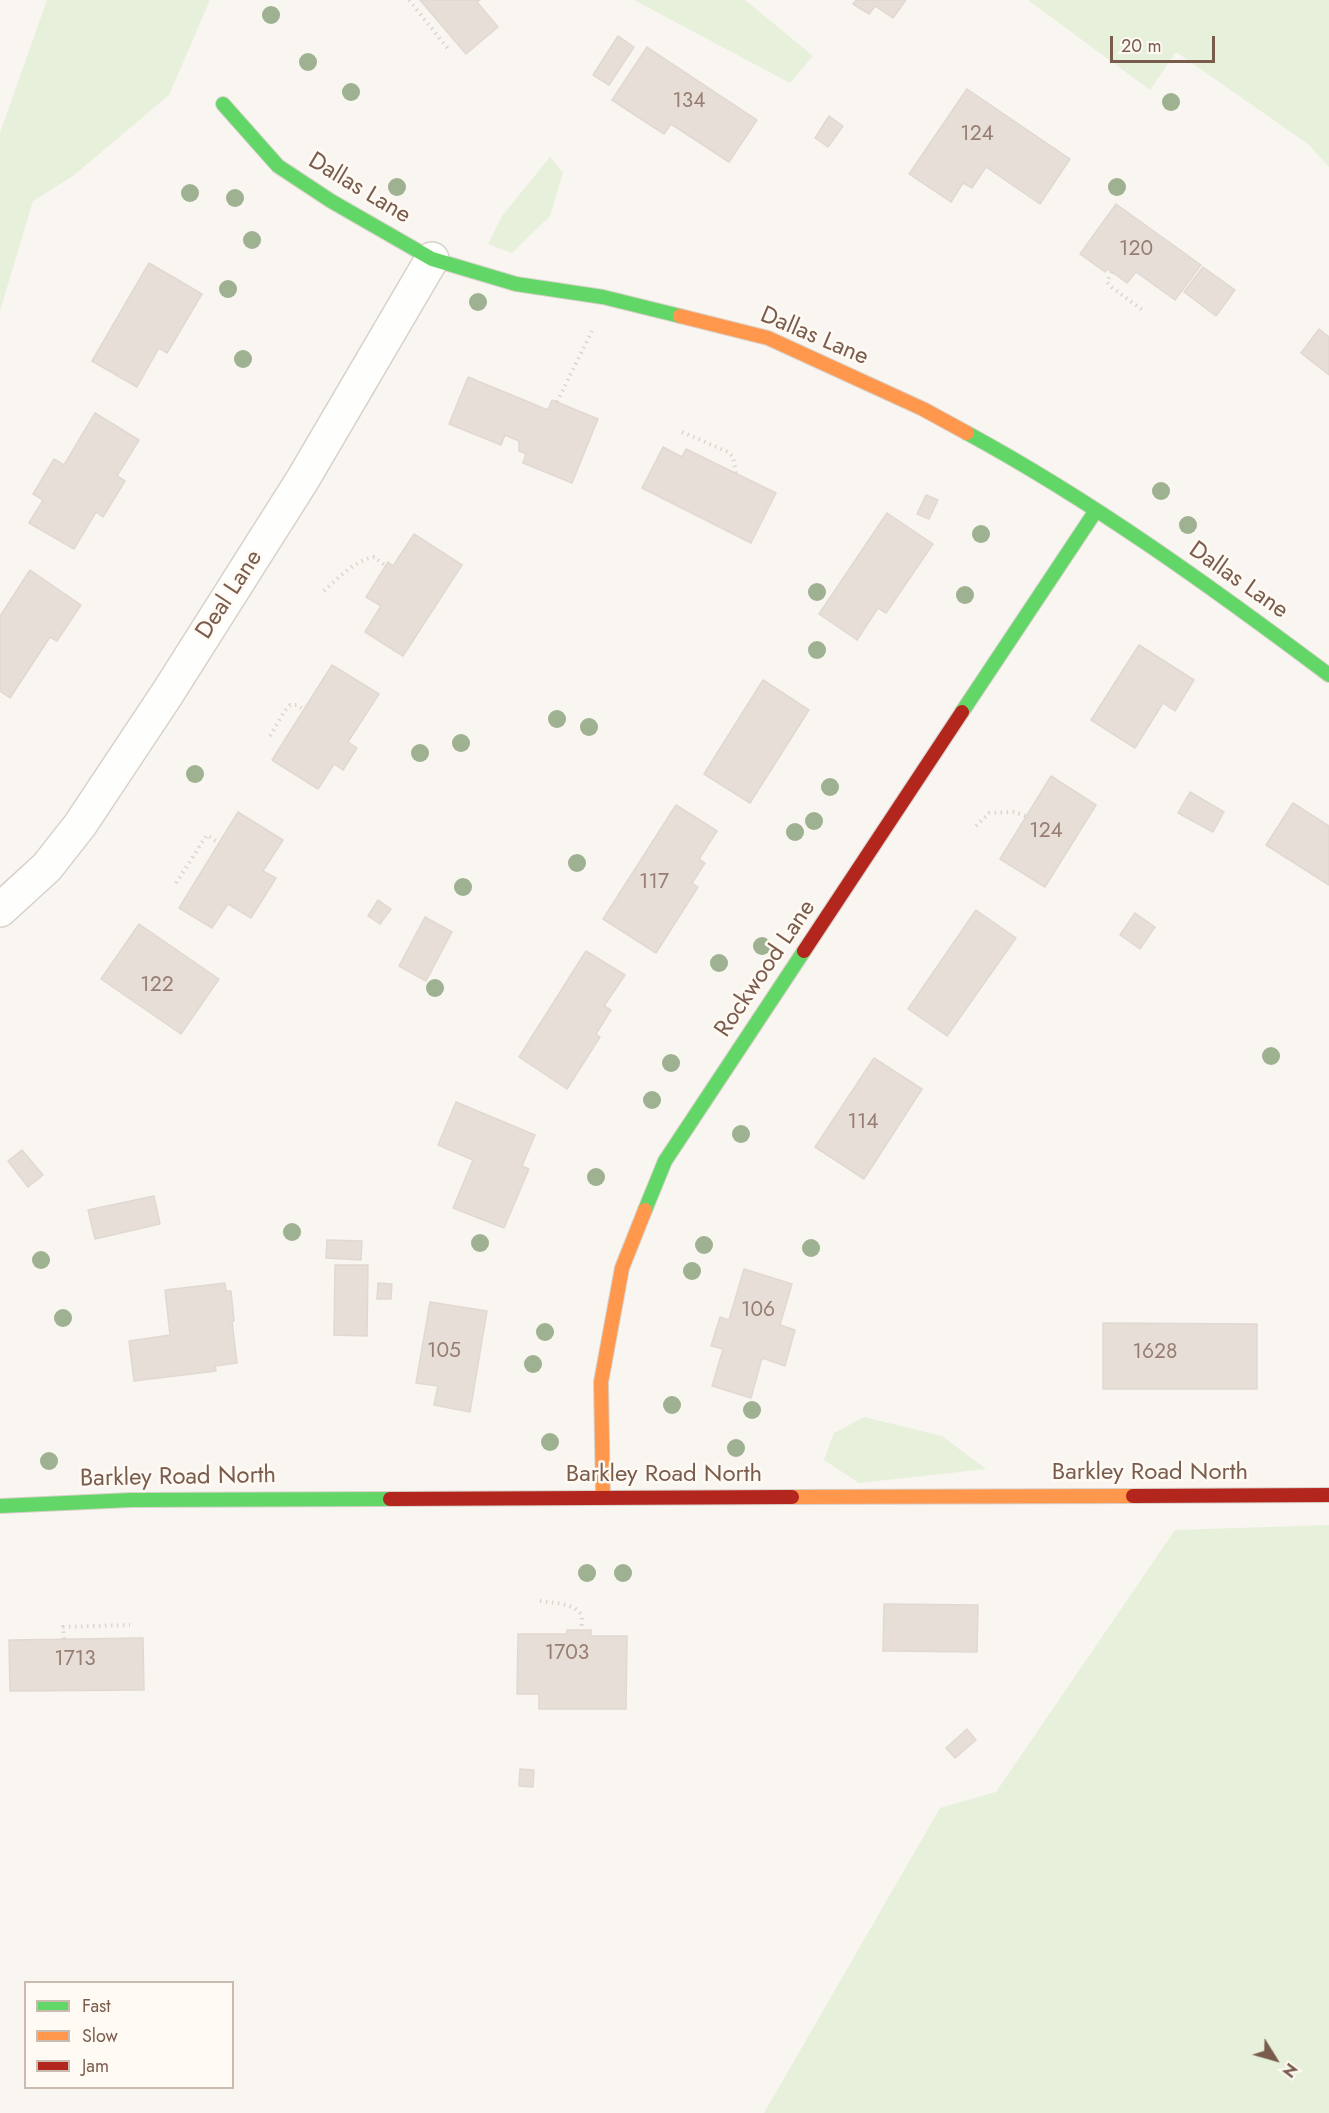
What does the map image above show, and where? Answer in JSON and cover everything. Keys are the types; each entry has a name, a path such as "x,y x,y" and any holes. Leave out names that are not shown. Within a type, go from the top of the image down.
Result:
{"street":[{"name":"Dallas Lane","path":"223,104 278,166 332,201 432,259 516,284 608,298 768,338 923,409 1011,457 1211,587 1329,675"},
{"name":"Deal Lane","path":"0,910 47,867 80,825 162,702 303,479 432,259"},
{"name":"Rockwood Lane","path":"603,1498 601,1382 612,1322 622,1268 665,1161 1095,512"},
{"name":"Barkley Road North","path":"0,1506 138,1500 1329,1495"}],"path":[{"path":"409,0 449,50"},
{"path":"1112,272 1107,282 1110,286 1145,312"},
{"path":"557,402 608,298"},
{"path":"682,432 728,452 733,457 736,473"},
{"path":"324,591 364,559 374,557 386,566"},
{"path":"270,736 290,705 297,705 304,710"},
{"path":"976,826 989,813 1014,812 1026,816"},
{"path":"176,883 207,835 219,843"},
{"path":"540,1600 577,1610 582,1617 581,1630"},
{"path":"64,1639 63,1626 130,1625"}],"green space":[{"path":"47,0 210,0 169,95 73,176 33,201 0,311 0,133"},
{"path":"634,0 745,0 813,56 790,83"},
{"path":"1028,0 1329,0 1329,167 1308,144 1176,52 1150,90"},
{"path":"550,157 563,173 550,216 512,253 488,244 502,216"},
{"path":"864,1417 942,1436 986,1469 859,1483 824,1460 834,1433"},
{"path":"1329,1525 1329,2113 764,2113 940,1808 996,1792 1175,1530"}],"building":[{"path":"420,0 480,0 477,2 498,27 466,54"},
{"path":"856,0 906,0 893,18 875,6 869,14 853,4"},
{"path":"618,36 634,47 609,85 593,75"},
{"path":"647,47 757,120 729,162 671,124 664,134 612,100"},
{"path":"967,89 1070,159 1040,204 986,167 972,188 963,183 951,202 909,174"},
{"path":"829,116 843,126 828,147 815,138"},
{"path":"1116,204 1201,265 1175,300 1136,272 1127,283 1108,269 1105,272 1080,254"},
{"path":"149,263 202,294 167,353 159,348 137,387 92,361"},
{"path":"1203,267 1235,290 1216,316 1184,292"},
{"path":"1319,329 1329,337 1329,375 1301,353"},
{"path":"468,377 548,410 552,400 598,419 572,483 523,463 526,454 519,451 519,441 505,435 501,445 449,424"},
{"path":"95,413 139,440 117,476 125,481 103,517 96,512 74,549 29,523 43,500 33,494 54,459 64,465"},
{"path":"663,447 682,457 686,449 776,493 751,543 642,488"},
{"path":"926,495 938,500 929,519 917,514"},
{"path":"887,513 933,544 886,613 878,608 857,640 819,614"},
{"path":"414,534 462,565 403,656 365,632 381,606 366,597 388,562 393,566"},
{"path":"30,570 81,605 57,641 50,637 10,698 0,691 0,616"},
{"path":"1139,645 1194,680 1175,711 1163,703 1135,748 1091,720"},
{"path":"332,665 379,694 348,742 357,748 343,770 334,764 318,789 272,760"},
{"path":"763,680 809,710 750,803 704,774"},
{"path":"1051,776 1096,805 1045,887 1000,859"},
{"path":"1190,792 1224,812 1213,832 1178,813"},
{"path":"1293,803 1329,826 1329,885 1266,845"},
{"path":"676,805 717,831 699,859 705,863 692,883 698,887 656,953 603,919"},
{"path":"238,812 283,840 263,871 276,878 251,918 228,904 212,928 179,908"},
{"path":"378,900 391,909 380,924 368,916"},
{"path":"976,910 1016,938 947,1036 908,1009"},
{"path":"1135,913 1155,927 1140,949 1120,935"},
{"path":"425,917 452,932 426,981 399,966"},
{"path":"139,924 219,979 181,1034 101,979"},
{"path":"586,951 625,975 604,1006 611,1010 596,1034 600,1037 567,1089 519,1057"},
{"path":"874,1058 922,1089 864,1179 815,1147"},
{"path":"456,1102 535,1135 522,1166 529,1169 504,1228 453,1208 473,1160 438,1145"},
{"path":"22,1150 43,1175 28,1187 8,1161"},
{"path":"154,1196 160,1224 95,1239 88,1210"},
{"path":"327,1240 362,1241 361,1260 326,1258"},
{"path":"335,1265 368,1265 367,1336 334,1335"},
{"path":"744,1269 792,1284 780,1325 795,1330 785,1366 762,1358 751,1398 712,1386 723,1349 711,1346 720,1317 729,1320"},
{"path":"225,1283 226,1291 231,1291 237,1363 215,1366 216,1371 134,1381 129,1341 170,1335 165,1290"},
{"path":"378,1283 392,1284 391,1299 377,1299"},
{"path":"430,1302 487,1311 470,1412 434,1405 438,1386 416,1383"},
{"path":"1103,1323 1257,1324 1257,1389 1103,1389"},
{"path":"884,1604 978,1605 977,1652 883,1651"},
{"path":"567,1630 591,1630 591,1636 627,1636 626,1709 539,1709 539,1694 517,1694 518,1634 567,1634"},
{"path":"143,1638 144,1690 10,1691 9,1640"},
{"path":"967,1729 976,1740 955,1758 946,1748"},
{"path":"520,1769 534,1770 533,1787 519,1786"}],"traffic: fast":[{"path":"223,104 278,166 331,201 432,259 516,284 603,297 680,316"},
{"path":"967,433 1061,488 1152,547 1329,675"},
{"path":"962,712 1095,512"},
{"path":"645,1210 665,1161 804,951"},
{"path":"0,1506 131,1500 390,1499"}],"traffic: slow":[{"path":"680,316 768,338 923,409 967,433"},
{"path":"603,1498 601,1382 622,1268 645,1210"},
{"path":"792,1497 1133,1496"}],"traffic: jam":[{"path":"804,951 962,712"},
{"path":"1133,1496 1329,1495"},
{"path":"390,1499 792,1497"}]}
